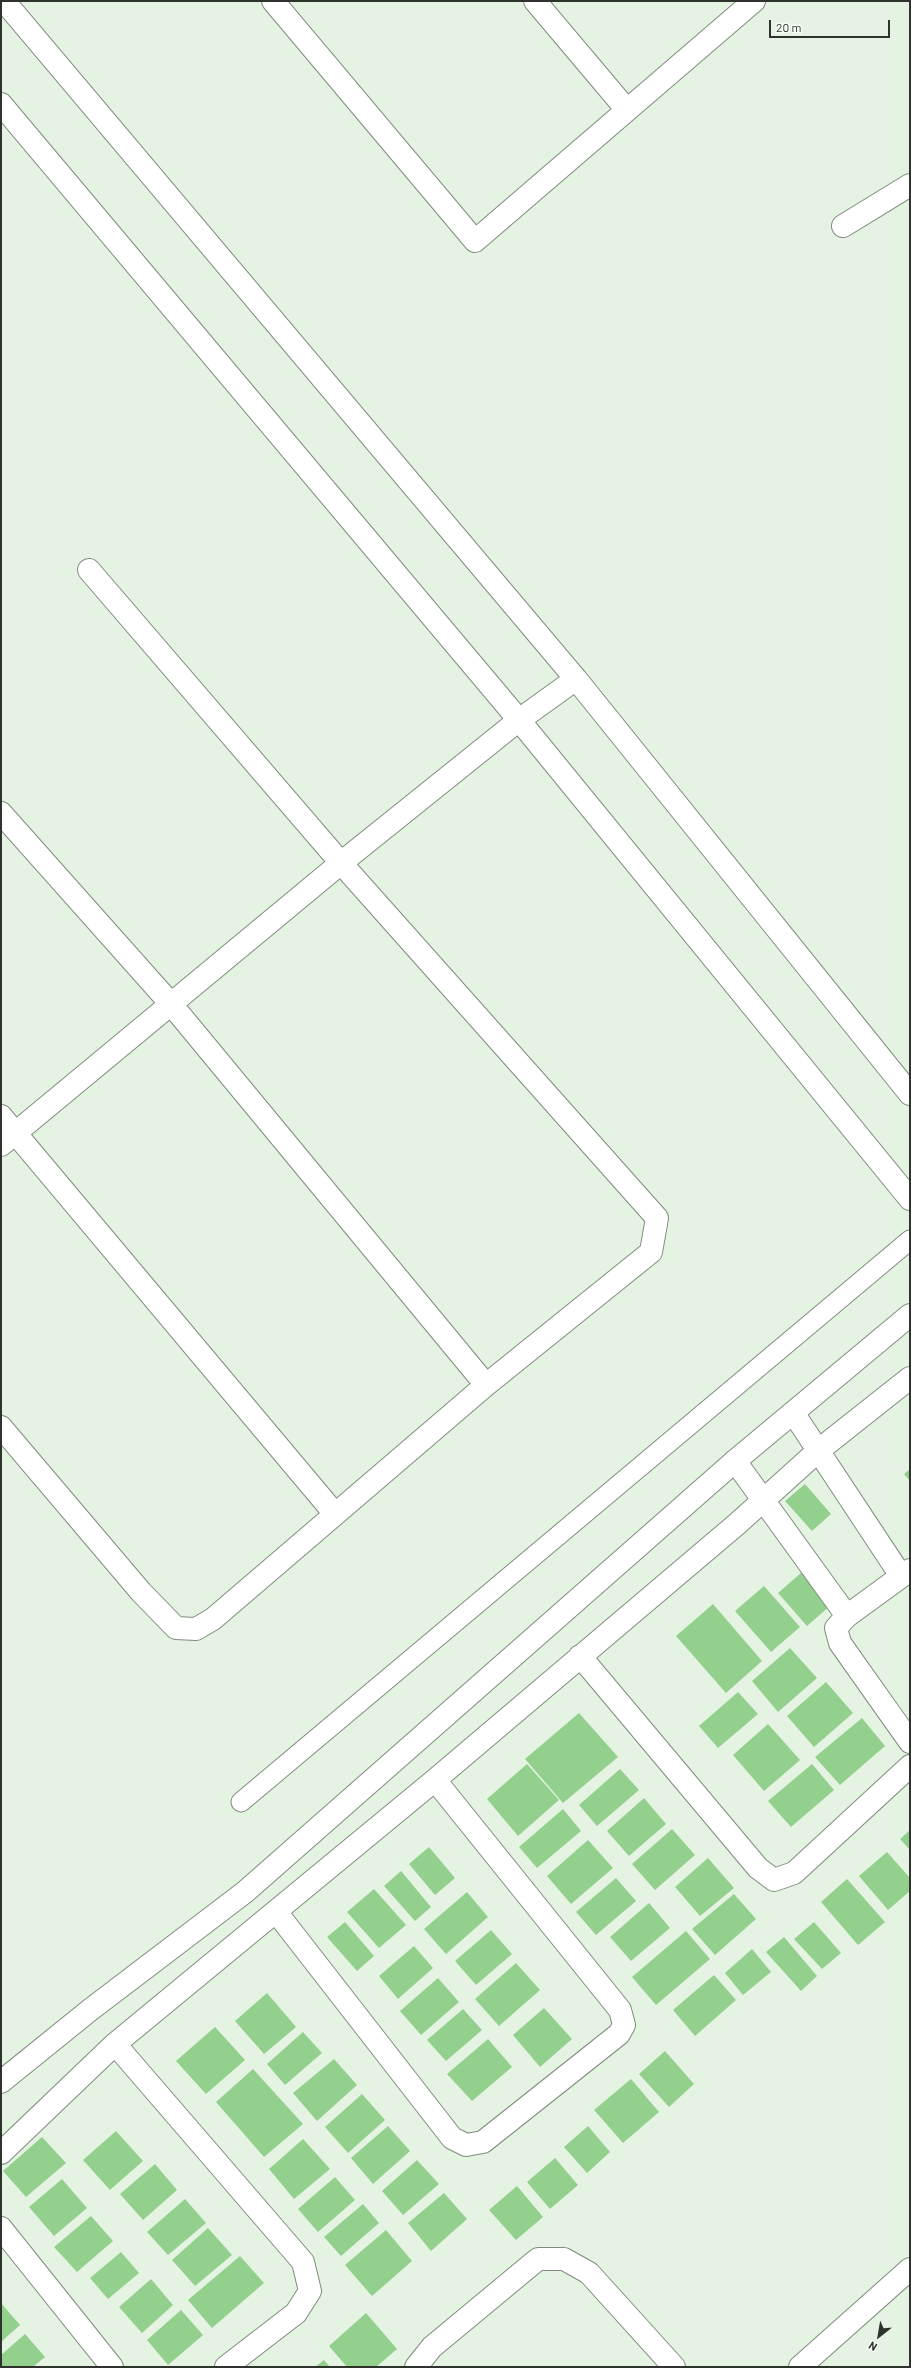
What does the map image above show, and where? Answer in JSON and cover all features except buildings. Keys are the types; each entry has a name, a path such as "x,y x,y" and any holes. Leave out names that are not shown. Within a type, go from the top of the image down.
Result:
{"street":[{"path":"4,1 576,680 910,1094"},
{"path":"273,1 475,241 754,1"},
{"path":"535,1 627,110"},
{"path":"1,104 518,720 910,1199"},
{"path":"843,226 910,185"},
{"path":"1,1427 141,1592 176,1628 196,1629 213,1619 486,1385 651,1252 657,1218 341,863 89,570"},
{"path":"8,1139 341,863 518,720 576,680"},
{"path":"1,813 171,1004 486,1385"},
{"path":"1,1116 8,1139 335,1514"},
{"path":"1,2082 90,2010 245,1892 735,1462 910,1315"},
{"path":"1,2153 115,2044 277,1913 737,1524 819,1450 910,1378"},
{"path":"794,1414 905,1573 847,1616 836,1628 840,1643 910,1742"},
{"path":"735,1462 847,1616"},
{"path":"580,1656 758,1868 774,1880 794,1873 910,1766"},
{"path":"277,1913 452,2138 466,2145 483,2142 619,2034 624,2025 620,2010 435,1780"},
{"path":"115,2044 303,2262 310,2291 296,2313 226,2367"},
{"path":"1,2228 112,2367"},
{"path":"416,2367 432,2347 538,2259 564,2259 589,2273 674,2367"},
{"path":"800,2367 910,2269"}],"lane":[{"path":"241,1802 910,1240"}]}
